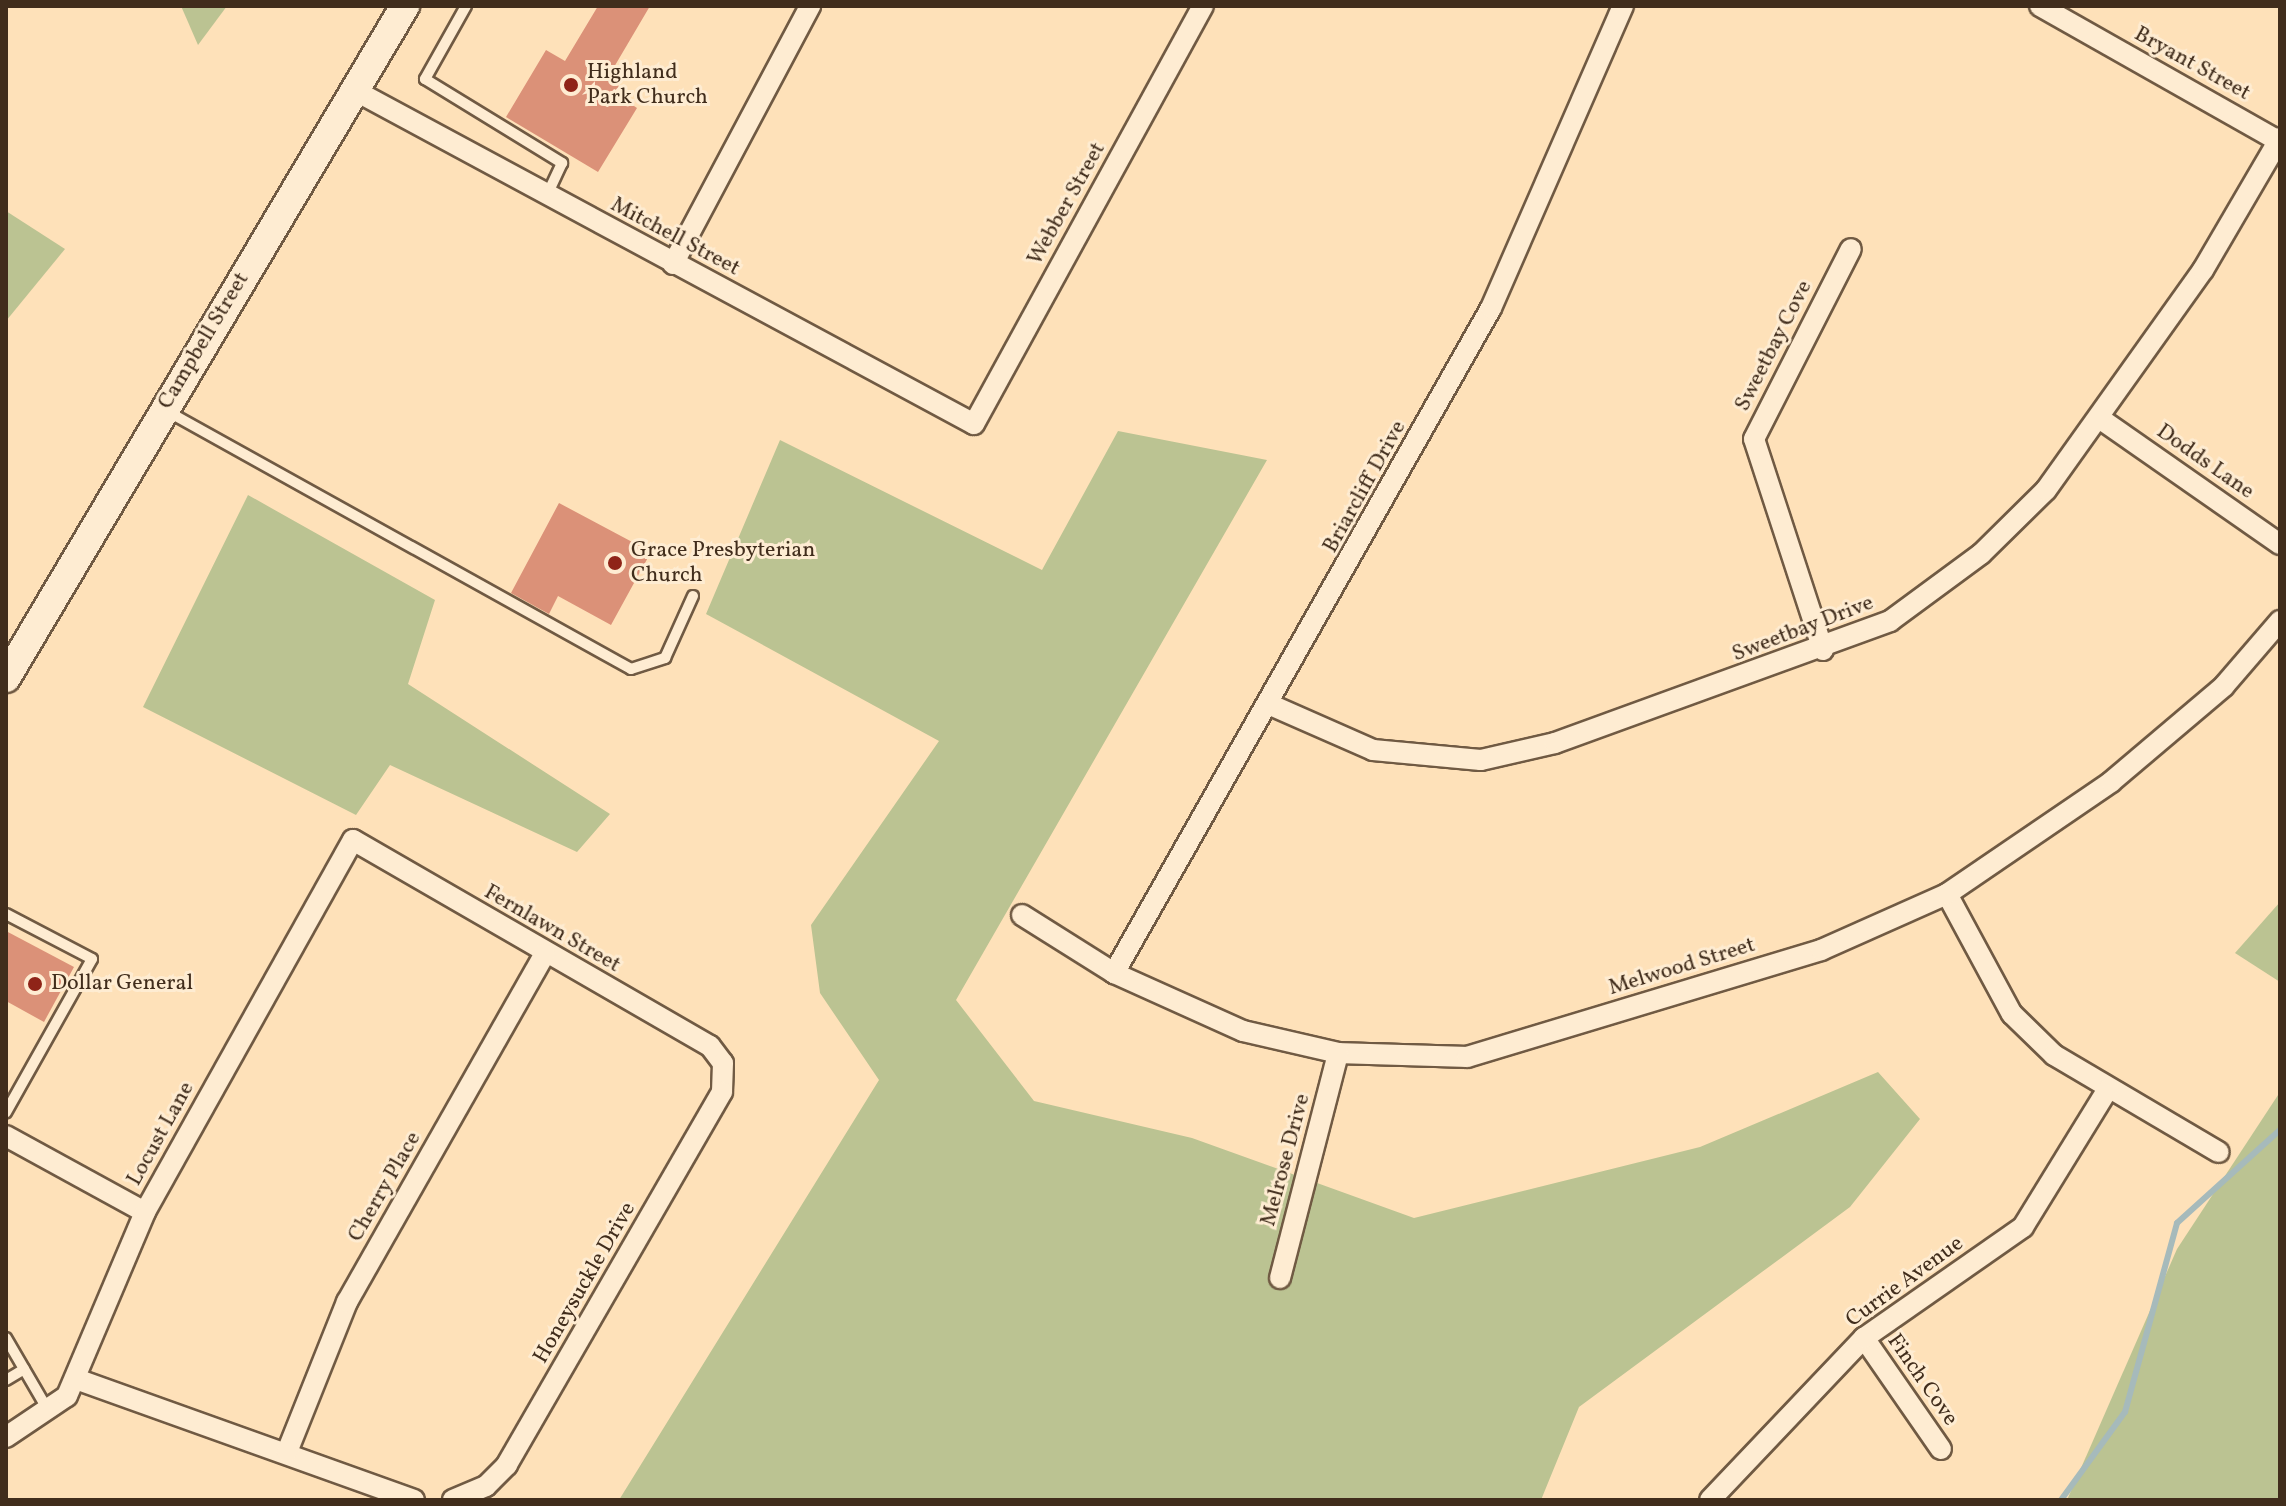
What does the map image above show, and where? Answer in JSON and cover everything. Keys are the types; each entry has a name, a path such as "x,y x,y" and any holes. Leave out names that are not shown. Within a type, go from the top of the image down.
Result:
{"main road":[{"name":"Campbell Street","path":"7,674 405,6"}],"street":[{"path":"673,264 810,6"},
{"name":"Webber Street","path":"974,424 1203,6"},
{"name":"Briarcliff Drive","path":"1114,973 1273,706 1491,308 1623,6"},
{"name":"Bryant Street","path":"2040,6 2279,140"},
{"name":"Mitchell Street","path":"354,90 974,424"},
{"name":"Sweetbay Drive","path":"1273,706 1373,750 1481,760 1555,743 1823,650 1890,621 1981,554 2102,420 2203,270 2279,140"},
{"name":"Sweetbay Cove","path":"1823,650 1754,439 1851,249"},
{"name":"Dodds Lane","path":"2102,420 2280,544"},
{"name":"Melwood Street","path":"1022,915 1114,973 1243,1031 1338,1053 1467,1057 1821,950 1947,894 2111,782 2224,686 2280,621"},
{"name":"Fernlawn Street","path":"353,840 545,954 710,1046 723,1063"},
{"name":"Locust Lane","path":"6,1437 49,1412 76,1379 145,1212 353,840"},
{"path":"1947,894 2012,1014 2054,1055 2219,1152"},
{"name":"Cherry Place","path":"287,1452 347,1302 545,954"},
{"name":"Melrose Drive","path":"1280,1278 1338,1053"},
{"name":"Honeysuckle Drive","path":"453,1500 486,1486 507,1465 722,1092 723,1063"},
{"name":"Currie Avenue","path":"1710,1500 1864,1338 2023,1227 2108,1089"},
{"path":"6,1136 145,1212"},
{"name":"Finch Cove","path":"1864,1338 1941,1449"},
{"path":"76,1379 414,1500"}],"lane":[{"path":"466,6 425,79 562,163 547,195"},
{"path":"163,410 631,669 665,658 693,596"},
{"path":"6,914 92,959 6,1112"},
{"path":"6,1338 49,1412"},
{"path":"6,1380 24,1369"}],"green space":[{"path":"181,6 227,6 198,45"},
{"path":"6,211 65,249 6,321"},
{"path":"1118,431 1267,460 956,1000 1034,1101 1192,1138 1414,1218 1700,1147 1878,1072 1920,1119 1850,1207 1579,1407 1541,1500 619,1500 879,1080 820,993 811,925 939,741 706,614 780,440 1042,570"},
{"path":"248,495 435,600 408,684 610,814 577,852 390,765 356,815 143,707"},
{"path":"2280,902 2280,982 2235,953"},
{"path":"2280,1092 2280,1500 2067,1500 2177,1249"}],"building":[{"name":"Highland Park Church","path":"598,6 650,6 607,79 630,92 625,100 637,108 598,172 506,117 546,50 565,61"},
{"name":"Grace Presbyterian Church","path":"559,503 651,552 611,625 558,596 549,614 511,593"},
{"name":"Dollar General","path":"6,931 74,967 44,1022 6,1001"}],"waterway":[{"path":"2061,1500 2125,1412 2177,1223 2280,1130"}],"place":[{"name":"Highland Park Church","path":"571,85"},
{"name":"Grace Presbyterian Church","path":"615,563"},
{"name":"Dollar General","path":"35,984"}]}
